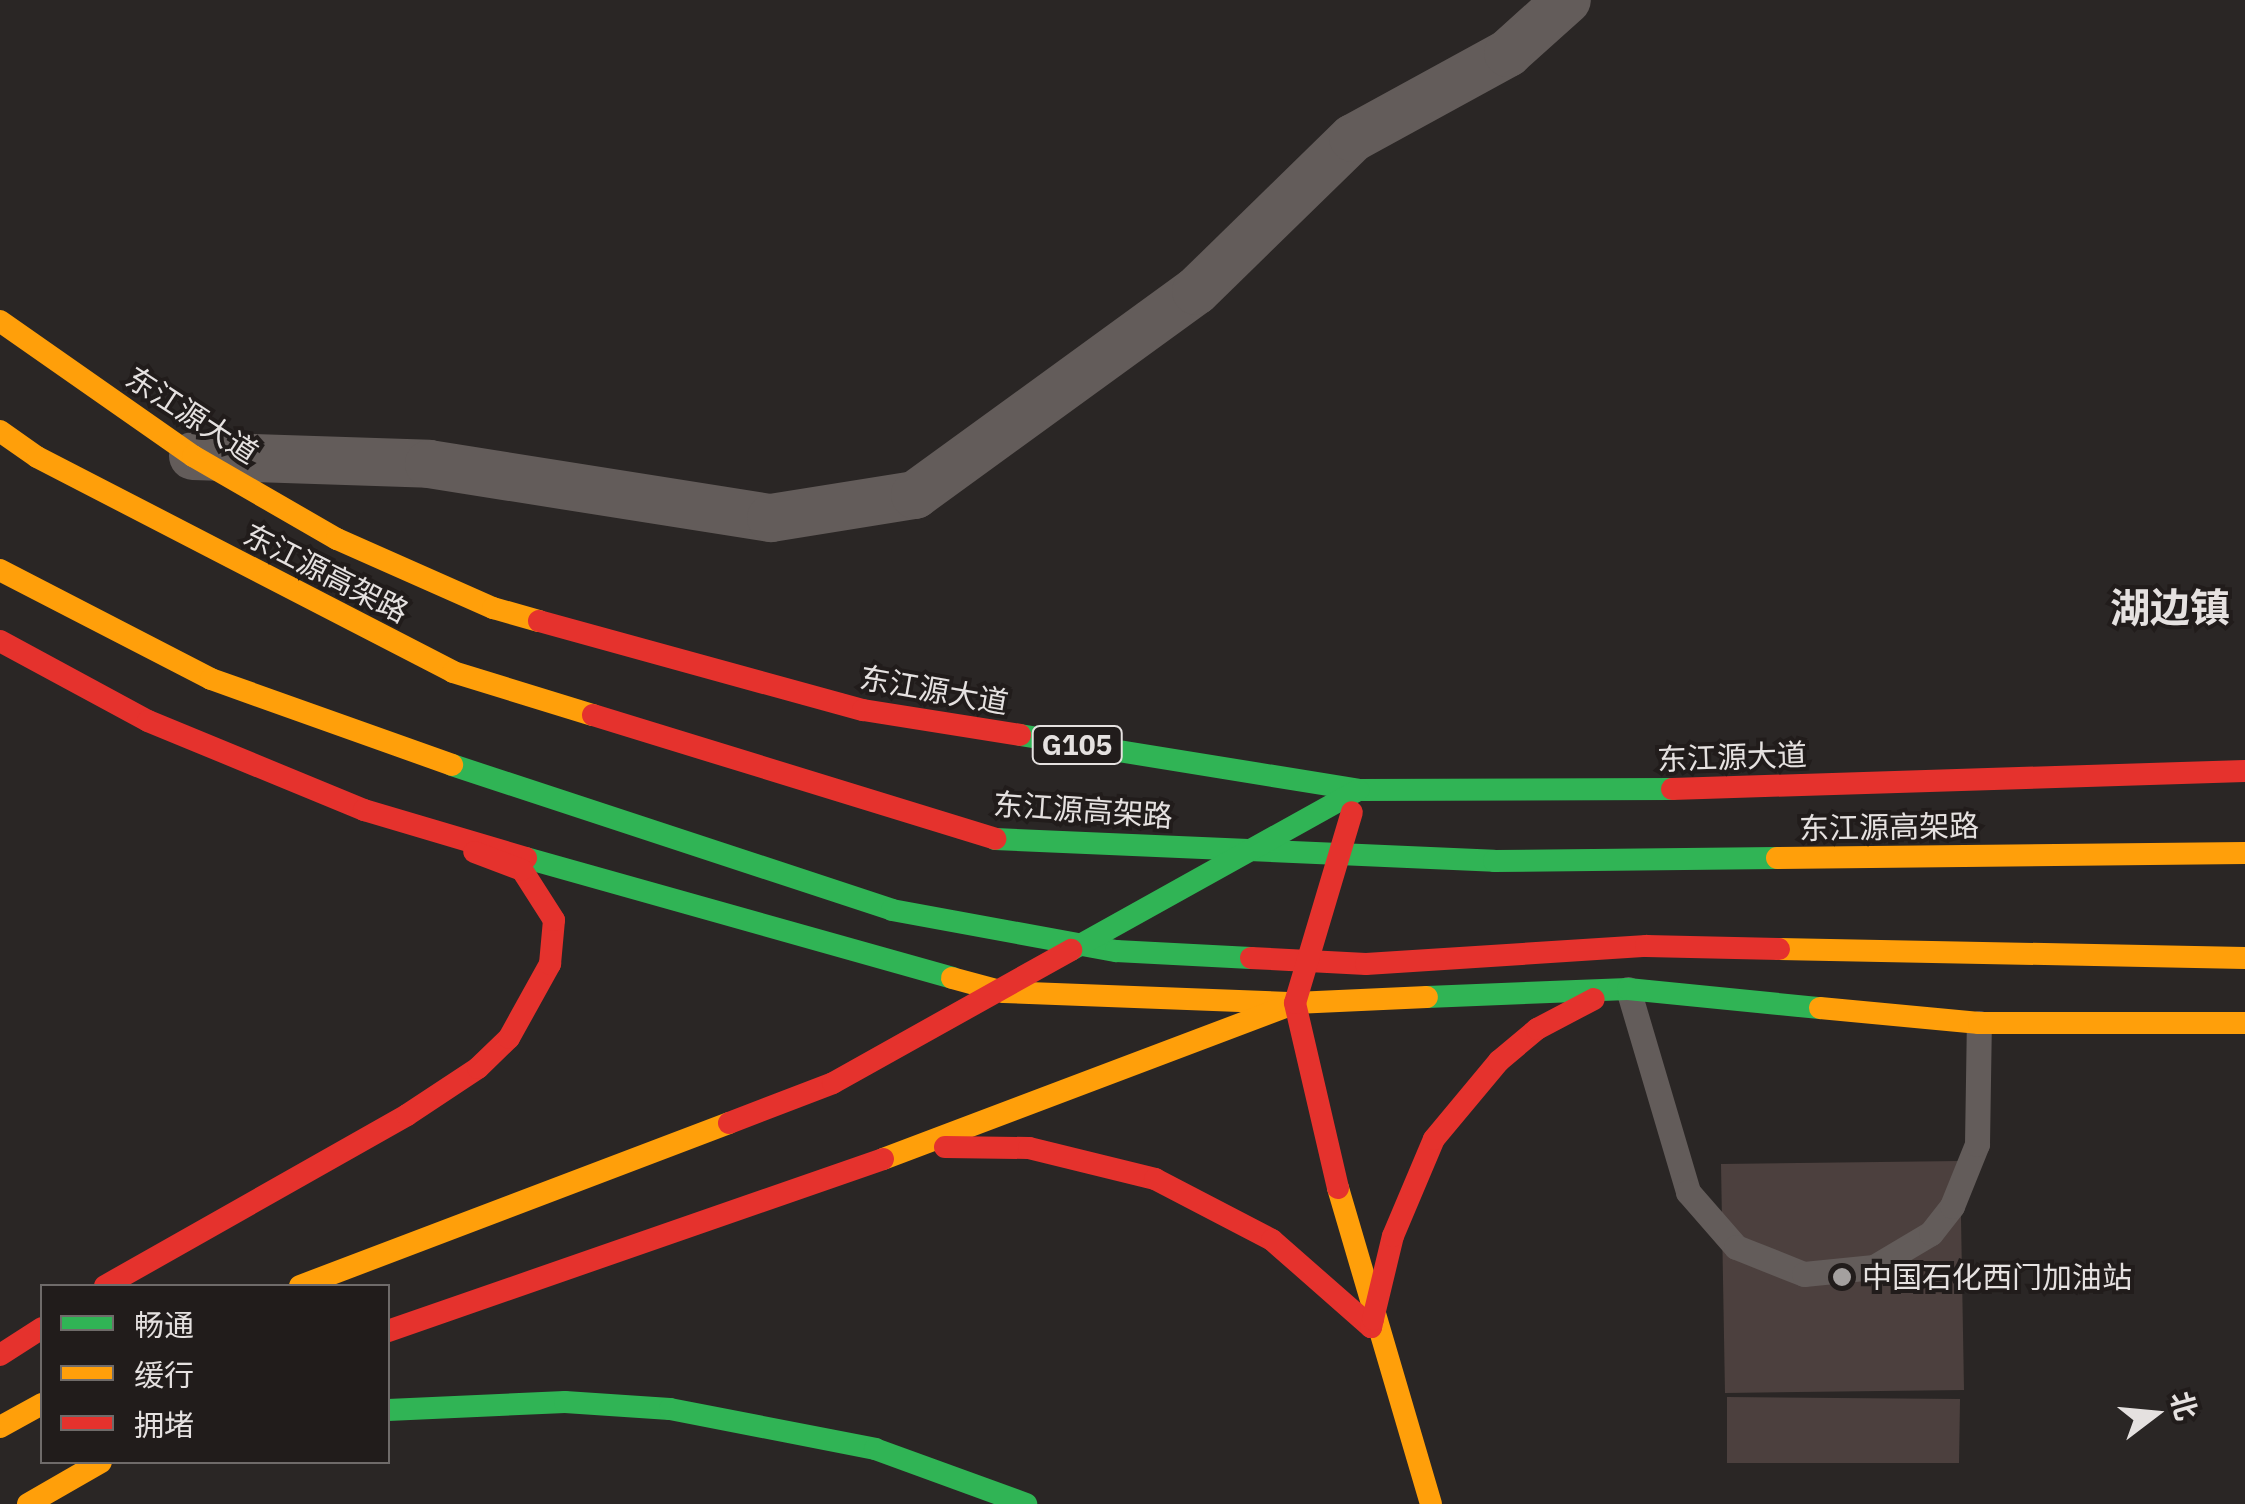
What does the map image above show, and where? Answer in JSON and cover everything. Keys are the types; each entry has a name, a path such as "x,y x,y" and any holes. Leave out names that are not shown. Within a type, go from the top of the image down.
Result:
{"main road":[{"name":"东江源大道","path":"0,321 192,456 337,539 493,608 863,710 1358,790 1628,790 2245,770"},
{"name":"东江源高架路","path":"0,431 37,457 453,672 996,838 1494,862 2245,853"},
{"path":"0,570 211,679 520,790 892,910 1116,951 1366,964 1646,946 2245,958"},
{"path":"0,641 148,722 522,870 554,920 550,964 533,1004 478,1068 108,1284"},
{"path":"305,1284 833,1083 1004,992 1358,790"},
{"path":"1358,790 1296,1003 1373,1319 1431,1504"},
{"path":"364,810 719,916 1004,992 1296,1003 1628,989 1979,1023 2245,1023"},
{"path":"898,1152 963,1145 1029,1148 1155,1179 1272,1240 1372,1327 1410,1186 1464,1098 1537,1029 1580,1002 1628,989"},
{"path":"390,1330 898,1152 1296,1003"},
{"path":"0,1355 40,1329"},
{"path":"390,1410 548,1402 670,1410 875,1449 1026,1504"},
{"path":"0,1426 40,1405"},
{"path":"28,1504 98,1464"}],"street":[{"path":"192,456 429,464 771,518 915,495 1196,290 1353,138 1508,52 1567,0"}],"lane":[{"path":"1628,989 1688,1192 1736,1247 1804,1274 1874,1267 1931,1232 1952,1206 1977,1144 1979,1023"}],"building":[{"name":"中国石化西门加油站","path":"1960,1161 1964,1390 1725,1393 1721,1164"},
{"path":"1727,1397 1960,1399 1959,1463 1727,1463"}],"traffic: fast":[{"path":"1020,735 1358,790 1672,789"},
{"path":"452,765 892,910 1116,951 1251,958"},
{"path":"1071,950 1358,790"},
{"path":"995,839 1494,861 1777,858"},
{"path":"526,858 952,978"},
{"path":"1427,997 1628,989 1820,1008"},
{"path":"390,1410 565,1402 670,1409 875,1449 1026,1504"}],"traffic: slow":[{"path":"0,321 193,456 337,539 493,608 539,621"},
{"path":"0,431 37,457 453,672 593,715"},
{"path":"0,570 211,679 452,765"},
{"path":"1777,858 2245,853"},
{"path":"1779,949 2245,958"},
{"path":"952,978 1004,992 1295,1003 1427,997"},
{"path":"883,1159 1295,1003"},
{"path":"1820,1008 1979,1023 2245,1023"},
{"path":"305,1284 729,1123"},
{"path":"1338,1188 1431,1504"},
{"path":"0,1427 40,1405"},
{"path":"28,1504 98,1464"}],"traffic: jam":[{"path":"539,621 863,710 1020,735"},
{"path":"0,641 148,721 364,810 526,858"},
{"path":"593,715 995,839"},
{"path":"1672,789 2245,771"},
{"path":"1338,1188 1295,1003 1352,812"},
{"path":"109,1284 407,1115 478,1068 509,1038 550,964 554,920 522,870 474,852"},
{"path":"1251,958 1366,964 1646,946 1779,949"},
{"path":"729,1123 833,1083 1071,950"},
{"path":"1373,1319 1393,1236 1434,1139 1499,1061 1537,1029 1594,999"},
{"path":"945,1147 1029,1148 1155,1179 1272,1240 1371,1327 1373,1319"},
{"path":"390,1330 883,1159"},
{"path":"0,1355 40,1329"}],"place":[{"name":"中国石化西门加油站","path":"1842,1277"}],"district":[{"name":"湖边镇","path":"2170,607"}]}
